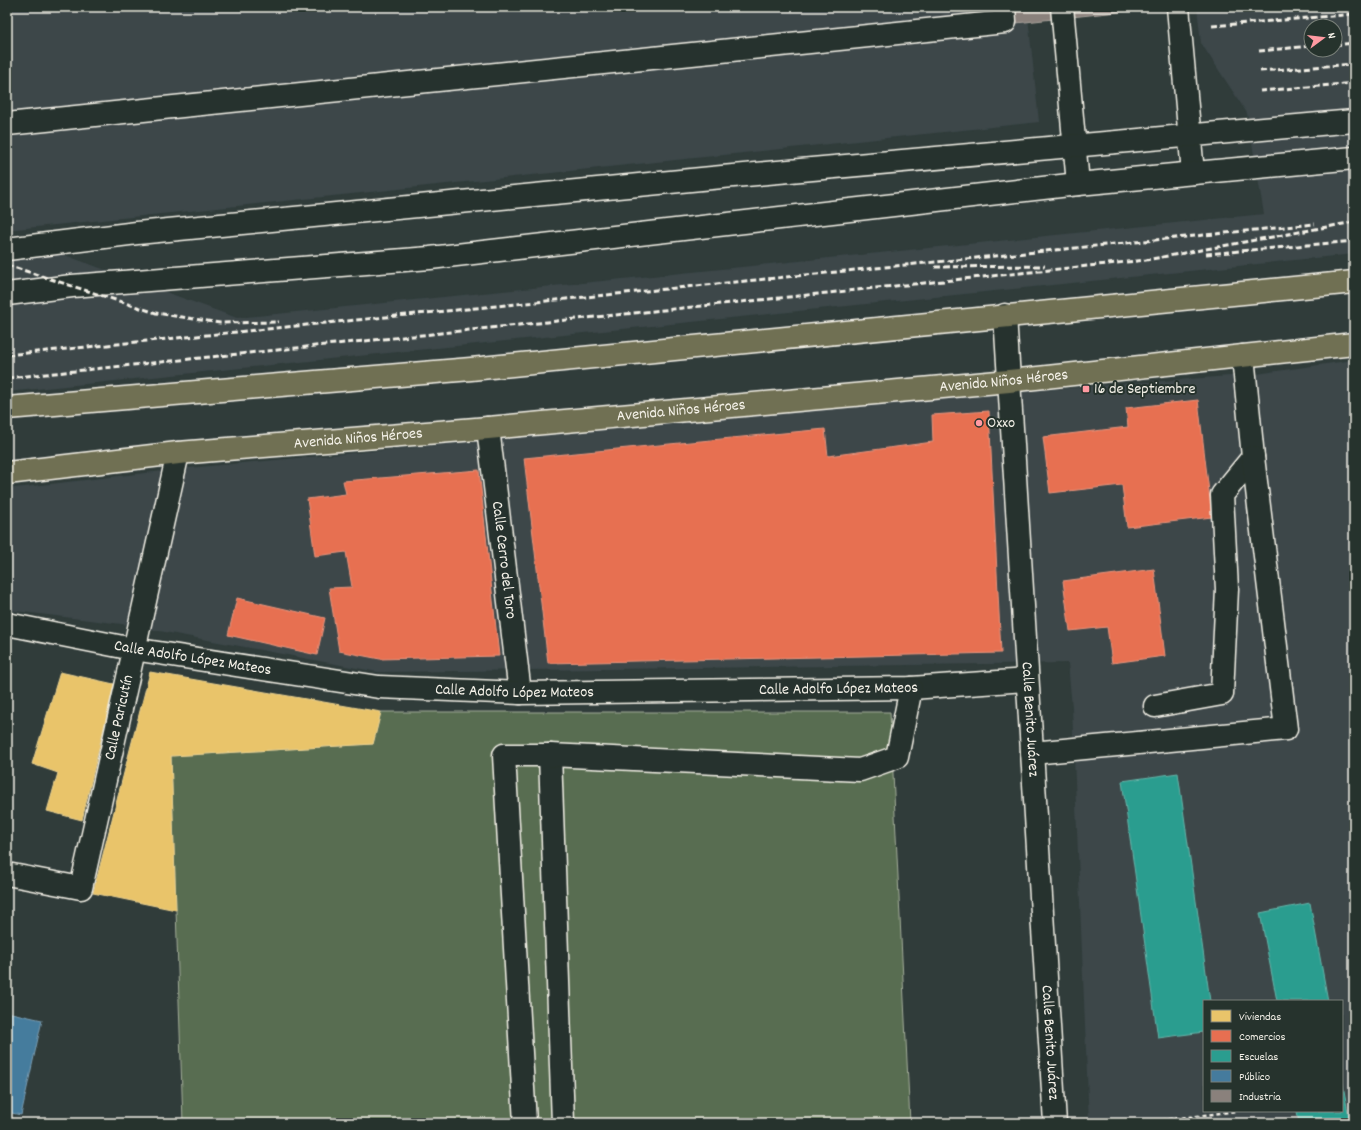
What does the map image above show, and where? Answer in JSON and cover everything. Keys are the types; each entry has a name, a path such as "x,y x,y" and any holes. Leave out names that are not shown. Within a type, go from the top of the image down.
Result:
{"main road":[{"path":"7,408 471,369 1005,315 1354,282"},
{"name":"Avenida Niños Héroes","path":"7,473 178,453 488,428 1009,381 1354,344"}],"street":[{"path":"7,124 1005,22 1004,7"},
{"path":"1062,7 1078,184"},
{"path":"1178,7 1193,173"},
{"path":"7,249 144,232 1075,145 1190,137 1354,121"},
{"path":"7,294 80,285 430,258 1078,184 1354,158"},
{"name":"Calle Benito Juárez","path":"1005,315 1055,1123"},
{"path":"1032,753 1286,729 1253,458 1243,356"},
{"name":"Calle Cerro del Toro","path":"488,428 520,693"},
{"name":"Calle Paricutín","path":"7,874 81,888 133,649 178,453"},
{"path":"1155,706 1222,694 1227,589 1222,495 1253,458"},
{"name":"Calle Adolfo López Mateos","path":"7,624 133,649 379,687 520,693 911,688 1027,680"},
{"path":"525,1123 504,755 550,755 860,770 897,757 911,688"},
{"path":"550,755 563,1123"}],"path":[{"path":"1140,1123 1229,1112"}],"shaded area":[{"path":"7,7 1027,7 1039,122 7,230"},
{"path":"1197,7 1354,7 1354,254 7,392 7,234 237,318 1264,214 1247,113 1201,43"},
{"path":"1354,360 1354,1123 1089,1123 1072,707 1068,663 378,672 122,624 7,610 7,489 189,468 1002,393 1257,374"}],"green space":[{"path":"381,712 890,712 910,1123 183,1123 171,756 373,744"}],"building: Viviendas":[{"path":"60,672 114,684 82,820 47,811 58,773 32,764"},
{"path":"150,672 381,712 373,744 171,756 176,910 93,893"}],"building: Comercios":[{"path":"1198,400 1212,517 1127,527 1122,485 1050,493 1043,437 1128,427 1126,408"},
{"path":"989,411 1001,653 548,663 524,458 825,429 828,456 933,442 932,415"},
{"path":"479,470 499,656 380,659 339,651 329,588 352,587 346,552 315,556 307,499 346,494 343,481"},
{"path":"1154,569 1165,656 1112,663 1107,627 1070,631 1063,581"},
{"path":"237,598 325,618 317,655 228,635"}],"building: Escuelas":[{"path":"1350,744 1354,744 1354,771"},
{"path":"1178,773 1210,1000 1203,1000 1203,1032 1158,1038 1122,781"},
{"path":"1310,903 1328,1000 1277,1000 1260,913"},
{"path":"1343,1085 1350,1123 1299,1123 1297,1112 1343,1112"}],"building: Público":[{"path":"7,1012 42,1020 21,1115 7,1112"}],"building: Industria":[{"path":"1014,7 1136,7 1136,10 1016,23"}],"railway":[{"path":"1212,26 1354,14"},
{"path":"1343,44 1354,43"},
{"path":"1259,51 1303,47"},
{"path":"1260,71 1354,64"},
{"path":"1260,91 1354,83"},
{"path":"7,378 1146,260 1354,222"},
{"path":"7,355 1315,224"},
{"path":"1206,254 1354,241"},
{"path":"7,265 156,313 220,323 279,322"},
{"path":"935,267 1045,266"}],"place":[{"name":"16 de Septiembre","path":"1086,389"},
{"name":"Oxxo","path":"979,423"}]}
